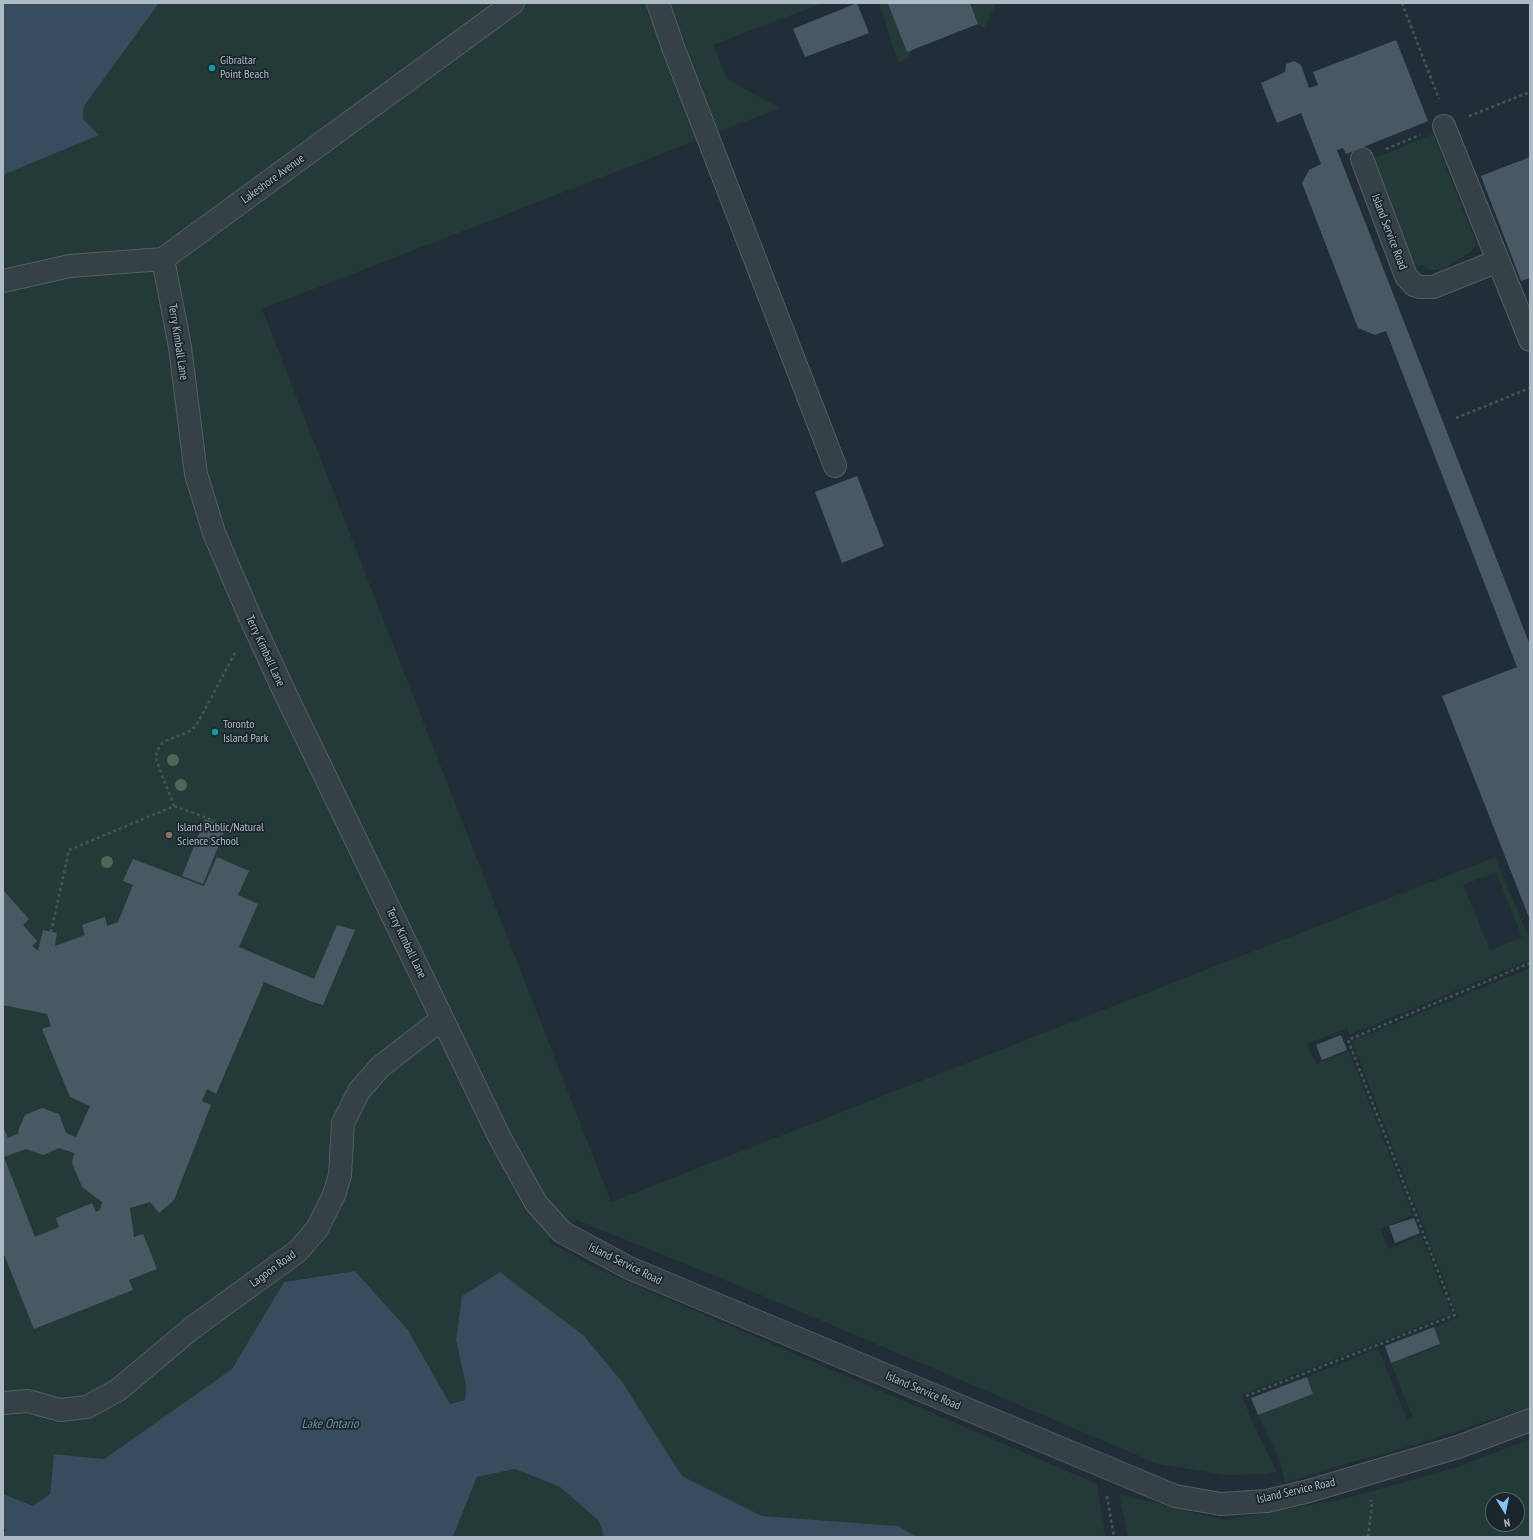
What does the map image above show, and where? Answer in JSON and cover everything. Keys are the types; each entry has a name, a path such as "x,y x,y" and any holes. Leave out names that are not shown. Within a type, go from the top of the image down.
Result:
{"lane":[{"name":"Lakeshore Avenue","path":"164,259 513,3"},
{"path":"658,3 672,48 835,466"},
{"path":"1444,126 1530,340"},
{"name":"Island Service Road","path":"1362,159 1406,276 1414,285 1420,287 1433,287 1498,261"},
{"path":"3,281 70,266 164,259"},
{"name":"Terry Kimball Lane","path":"164,259 180,347 196,474 214,533 284,691 442,1019"},
{"name":"Island Service Road","path":"442,1019 500,1138 536,1203 562,1232 629,1268 1175,1496 1221,1504 1267,1501 1309,1491 1458,1447 1530,1420"},
{"name":"Lagoon Road","path":"3,1403 28,1401 60,1410 87,1407 118,1390 192,1328 298,1251 317,1229 334,1195 340,1175 343,1123 359,1091 380,1067 442,1019"}],"path":[{"path":"1402,3 1440,102"},
{"path":"1456,418 1530,388"},
{"path":"174,806 156,760 157,751 163,742 188,732 196,726 234,658 250,617"},
{"path":"51,932 69,850 174,806 215,822"},
{"path":"1246,1396 1455,1315 1348,1040 1530,963"},
{"path":"1100,1465 1114,1537"},
{"path":"1366,1474 1372,1504 1368,1537"}],"green space":[{"name":"Toronto Island Park","path":"159,3 823,3 713,45 727,79 780,108 262,309 611,1202 1495,857 1530,940 1530,960 1349,1035 1347,1028 1307,1044 1316,1064 1349,1051 1413,1215 1380,1229 1388,1249 1421,1235 1452,1314 1242,1395 1251,1419 1277,1472 1266,1474 1226,1475 1158,1464 754,1292 577,1220 549,1242 598,1269 1097,1484 1105,1537 917,1537 898,1526 762,1516 682,1476 623,1383 456,1340 466,1386 465,1400 450,1404 408,1330 355,1271 284,1282 232,1369 104,1459 54,1454 50,1494 33,1507 3,1494 3,175 98,135 83,119 84,106","holes":["1496,872 1522,937 1490,950 1463,885"]},
{"path":"879,3 892,3 888,5 907,51 911,50 909,58 898,62"},
{"path":"970,3 997,3 984,28 978,24"},
{"path":"1433,134 1475,240 1475,246 1472,251 1442,270 1432,270 1423,265 1413,265 1372,159"},
{"path":"1530,968 1530,1407 1415,1445 1338,1466 1285,1483 1279,1458 1258,1415 1313,1394 1307,1377 1378,1348 1407,1420 1413,1418 1391,1363 1440,1345 1434,1327 1458,1317 1352,1041"},
{"path":"1530,1439 1530,1537 1128,1537 1119,1494 1224,1520 1344,1499 1458,1467"},
{"path":"515,1469 560,1487 599,1521 604,1537 453,1537 477,1477"}],"water":[{"path":"3,3 159,3 84,106 83,119 99,135 3,175"},
{"name":"Lake Ontario","path":"355,1271 408,1330 450,1404 465,1400 466,1386 456,1340 462,1296 500,1272 583,1335 623,1383 682,1476 762,1516 898,1526 917,1537 604,1537 599,1521 560,1487 515,1469 477,1477 453,1537 3,1537 3,1532 6,1530 3,1528 3,1494 33,1506 50,1494 54,1454 104,1459 232,1369 284,1282"}],"building":[{"path":"857,3 869,33 805,57 793,29"},
{"path":"970,3 978,24 907,52 888,4"},
{"path":"1396,40 1428,121 1346,154 1343,148 1337,150 1530,645 1530,920 1442,696 1517,667 1386,331 1375,335 1358,328 1302,183 1309,170 1321,164 1301,113 1277,123 1261,83 1285,72 1286,64 1294,61 1301,65 1309,88 1318,85 1313,72"},
{"path":"1530,157 1530,278 1521,281 1481,176"},
{"path":"857,476 884,546 842,563 815,492"},
{"path":"205,819 226,827 203,884 182,876"},
{"name":"Island Public/Natural Science School","path":"217,857 249,871 238,895 258,904 239,947 314,979 337,925 355,930 323,1005 264,982 216,1094 207,1089 202,1101 211,1105 174,1200 159,1213 150,1202 130,1208 134,1237 143,1234 157,1269 129,1280 133,1290 34,1329 3,1252 3,1127 8,1138 19,1133 18,1131 25,1115 42,1108 59,1114 66,1133 76,1137 90,1106 70,1097 42,1029 51,1026 47,1014 3,1005 3,890 29,919 23,925 37,941 32,946 38,951 43,930 57,933 55,946 85,935 82,925 105,917 107,926 118,922 133,885 123,881 133,859 204,886","holes":["59,1148 74,1153 72,1163 82,1187 102,1202 100,1210 96,1212 92,1203 56,1218 59,1227 35,1237 4,1157 26,1149 43,1155"]},
{"path":"1341,1035 1347,1050 1322,1060 1316,1045"},
{"path":"1414,1218 1420,1233 1395,1243 1389,1226"},
{"path":"1434,1327 1440,1344 1391,1363 1385,1346"},
{"path":"1307,1377 1313,1394 1258,1415 1251,1398"}],"place":[{"name":"Gibraltar Point Beach","path":"212,68"},
{"name":"Toronto Island Park","path":"215,732"},
{"name":"Island Public/Natural Science School","path":"169,835"}]}
